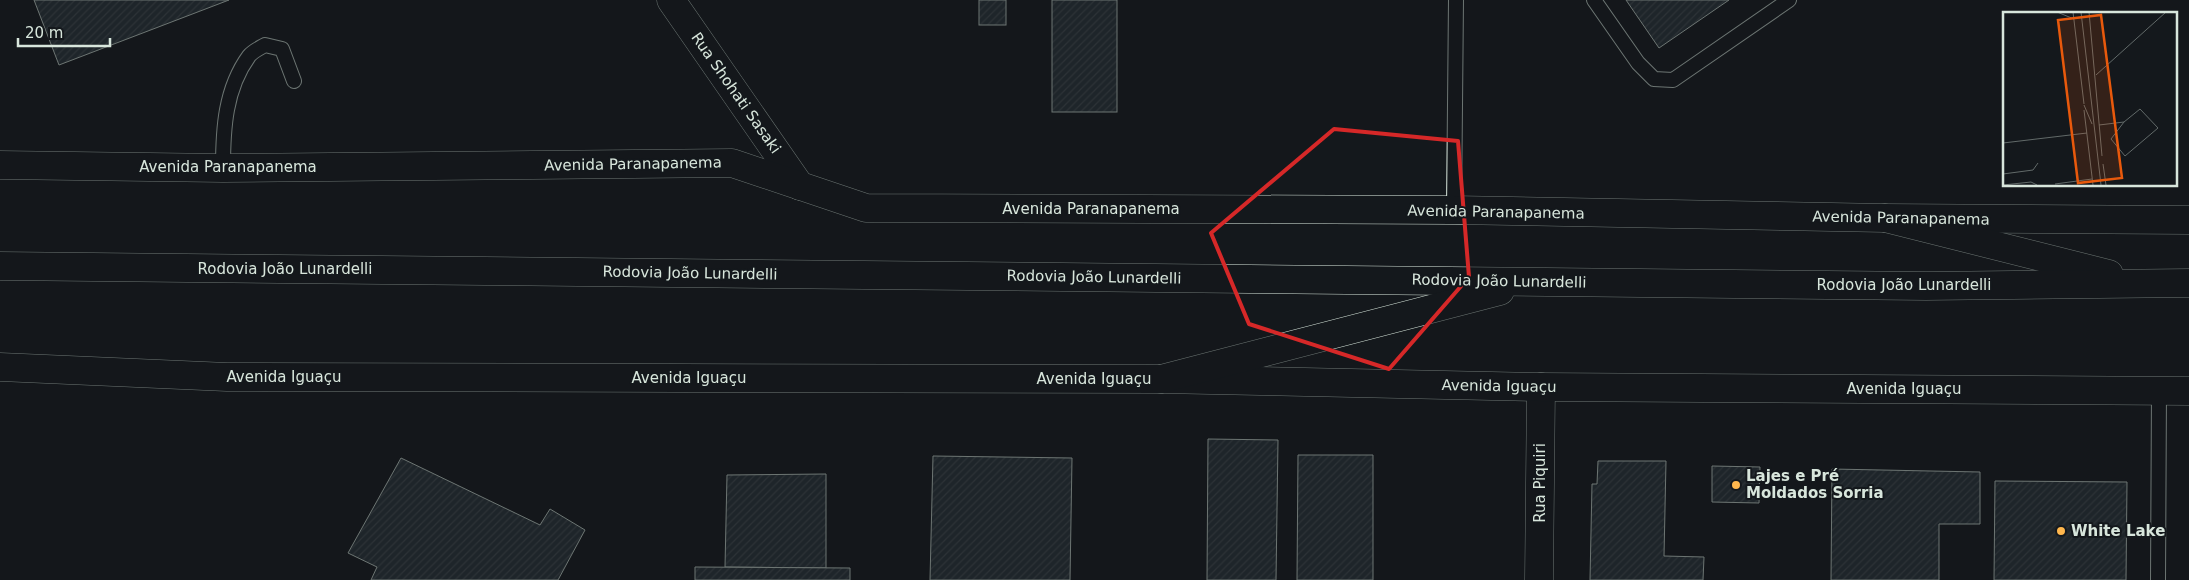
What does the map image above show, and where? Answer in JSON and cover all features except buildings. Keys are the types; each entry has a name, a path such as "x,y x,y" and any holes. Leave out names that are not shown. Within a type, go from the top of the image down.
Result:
{"main road":[{"name":"Rua Shohati Sasaki","path":"671,0 800,186"},
{"name":"Avenida Paranapanema","path":"0,166 223,168 732,163 866,208 1454,210 1885,218 2189,220"},
{"path":"1885,218 2147,283"},
{"name":"Rodovia João Lunardelli","path":"0,266 1926,286 2189,284"},
{"path":"1160,379 1535,282"},
{"name":"Avenida Iguaçu","path":"3,373 227,377 1160,379 1541,387 2189,391"},
{"name":"Rua Piquiri","path":"1539,580 1541,387"}],"lane":[{"path":"1454,210 1456,0"},
{"path":"1594,0 1638,63 1654,79 1673,80 1789,0"},
{"path":"223,168 223,128 228,104 250,55 265,44 282,48 294,80"},
{"path":"2158,390 2158,580"}],"highlighted area":[{"path":"1334,129 1458,141 1469,277 1389,369 1249,324 1211,233"}],"place":[{"name":"Lajes e Pré Moldados Sorria","path":"1736,485"},
{"name":"White Lake","path":"2061,531"}]}
